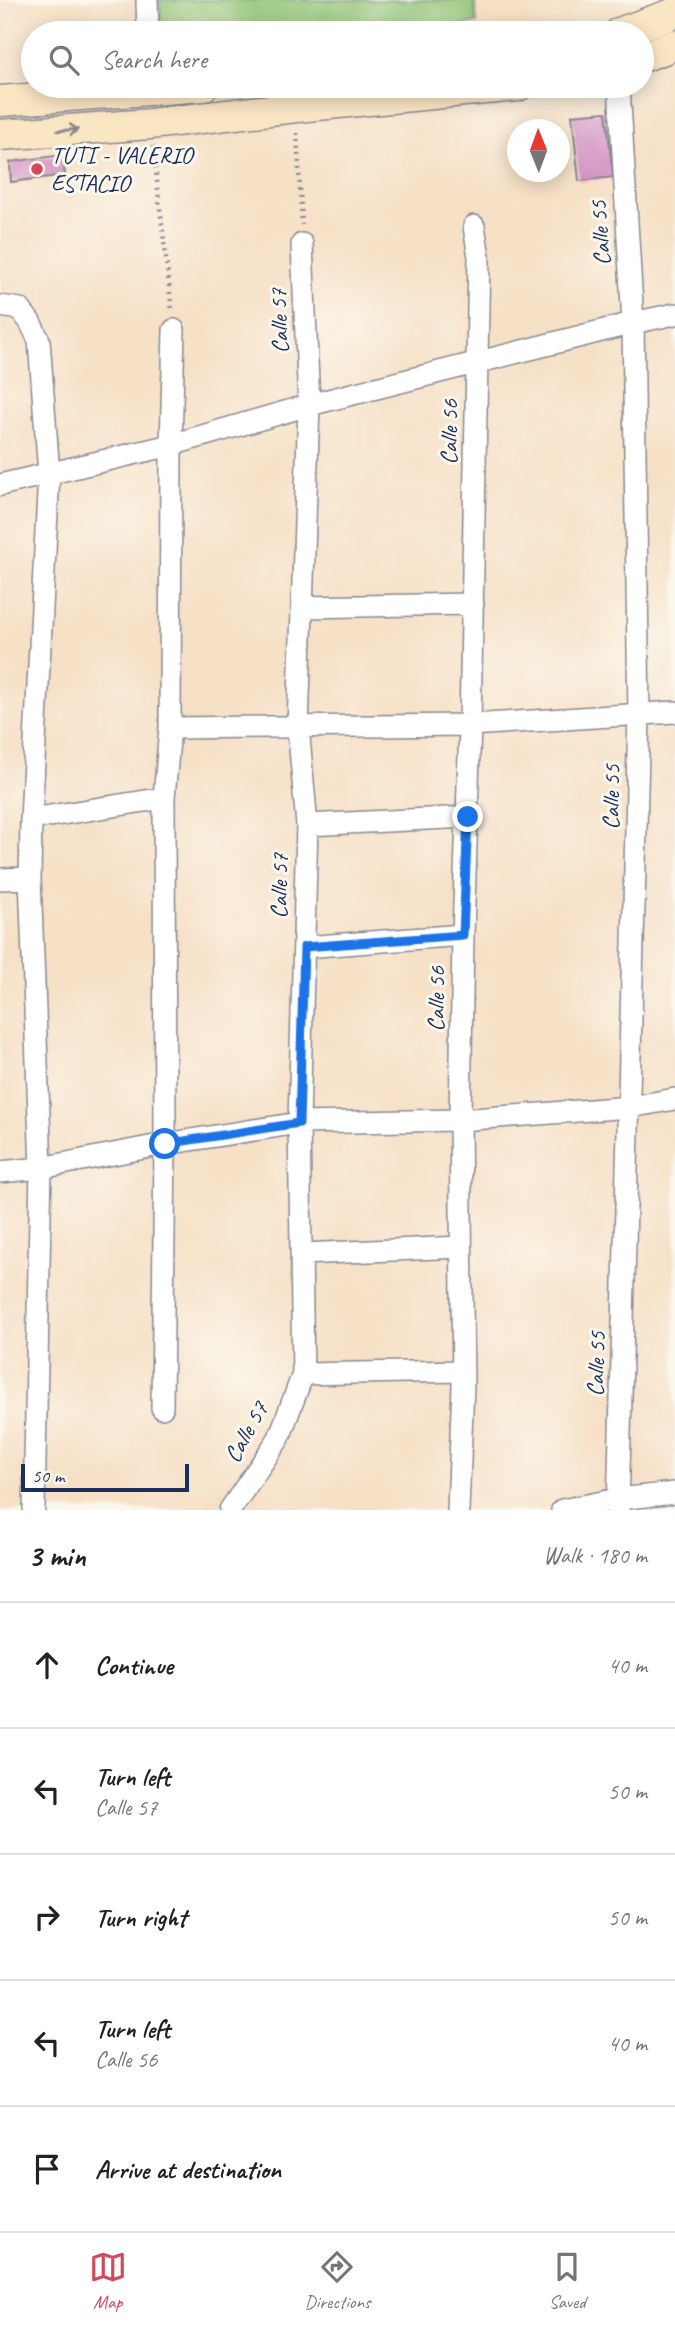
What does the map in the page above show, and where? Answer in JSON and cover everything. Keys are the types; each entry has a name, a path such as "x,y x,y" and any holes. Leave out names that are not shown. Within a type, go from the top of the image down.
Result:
{"street":[{"path":"147,0 148,21"},
{"path":"653,21 675,13"},
{"path":"654,53 675,45"},
{"path":"0,101 34,98"},
{"path":"149,98 150,124"},
{"path":"0,135 150,124 391,98"},
{"name":"Calle 55","path":"618,1504 639,715 633,323 620,98"},
{"name":"Calle 56","path":"458,1510 463,1371 460,1120 463,935 468,817 479,257 474,226"},
{"name":"Calle 57","path":"230,1510 279,1438 303,1374 299,1123 307,825 298,727 309,405 302,244"},
{"path":"0,306 20,309 30,322 38,340 49,474 30,877 41,1168 34,1510"},
{"path":"0,485 171,445 309,405 675,314"},
{"path":"162,1408 165,1144 164,798 170,728 174,330"},
{"path":"302,607 473,604"},
{"path":"170,728 470,725 675,712"},
{"path":"31,819 164,798"},
{"path":"307,825 468,817"},
{"path":"0,879 30,877"},
{"path":"304,947 463,935"},
{"path":"0,1172 41,1168 165,1144 299,1123 460,1120 630,1107 675,1099"},
{"path":"302,1254 461,1247"},
{"path":"303,1374 463,1371"},
{"path":"562,1510 618,1504 675,1493"}],"path":[{"path":"296,107 302,244"},
{"path":"150,124 174,330"}],"green space":[{"path":"159,0 474,0 477,21 161,21"}],"building":[{"path":"606,112 613,177 579,181 572,115"},
{"name":"TUTI - VALERIO ESTACIO","path":"62,155 65,175 11,182 10,162"}],"place":[{"name":"TUTI - VALERIO ESTACIO","path":"37,169"}],"route":[{"path":"165,1144 299,1123 304,947 463,935 468,817"}]}
